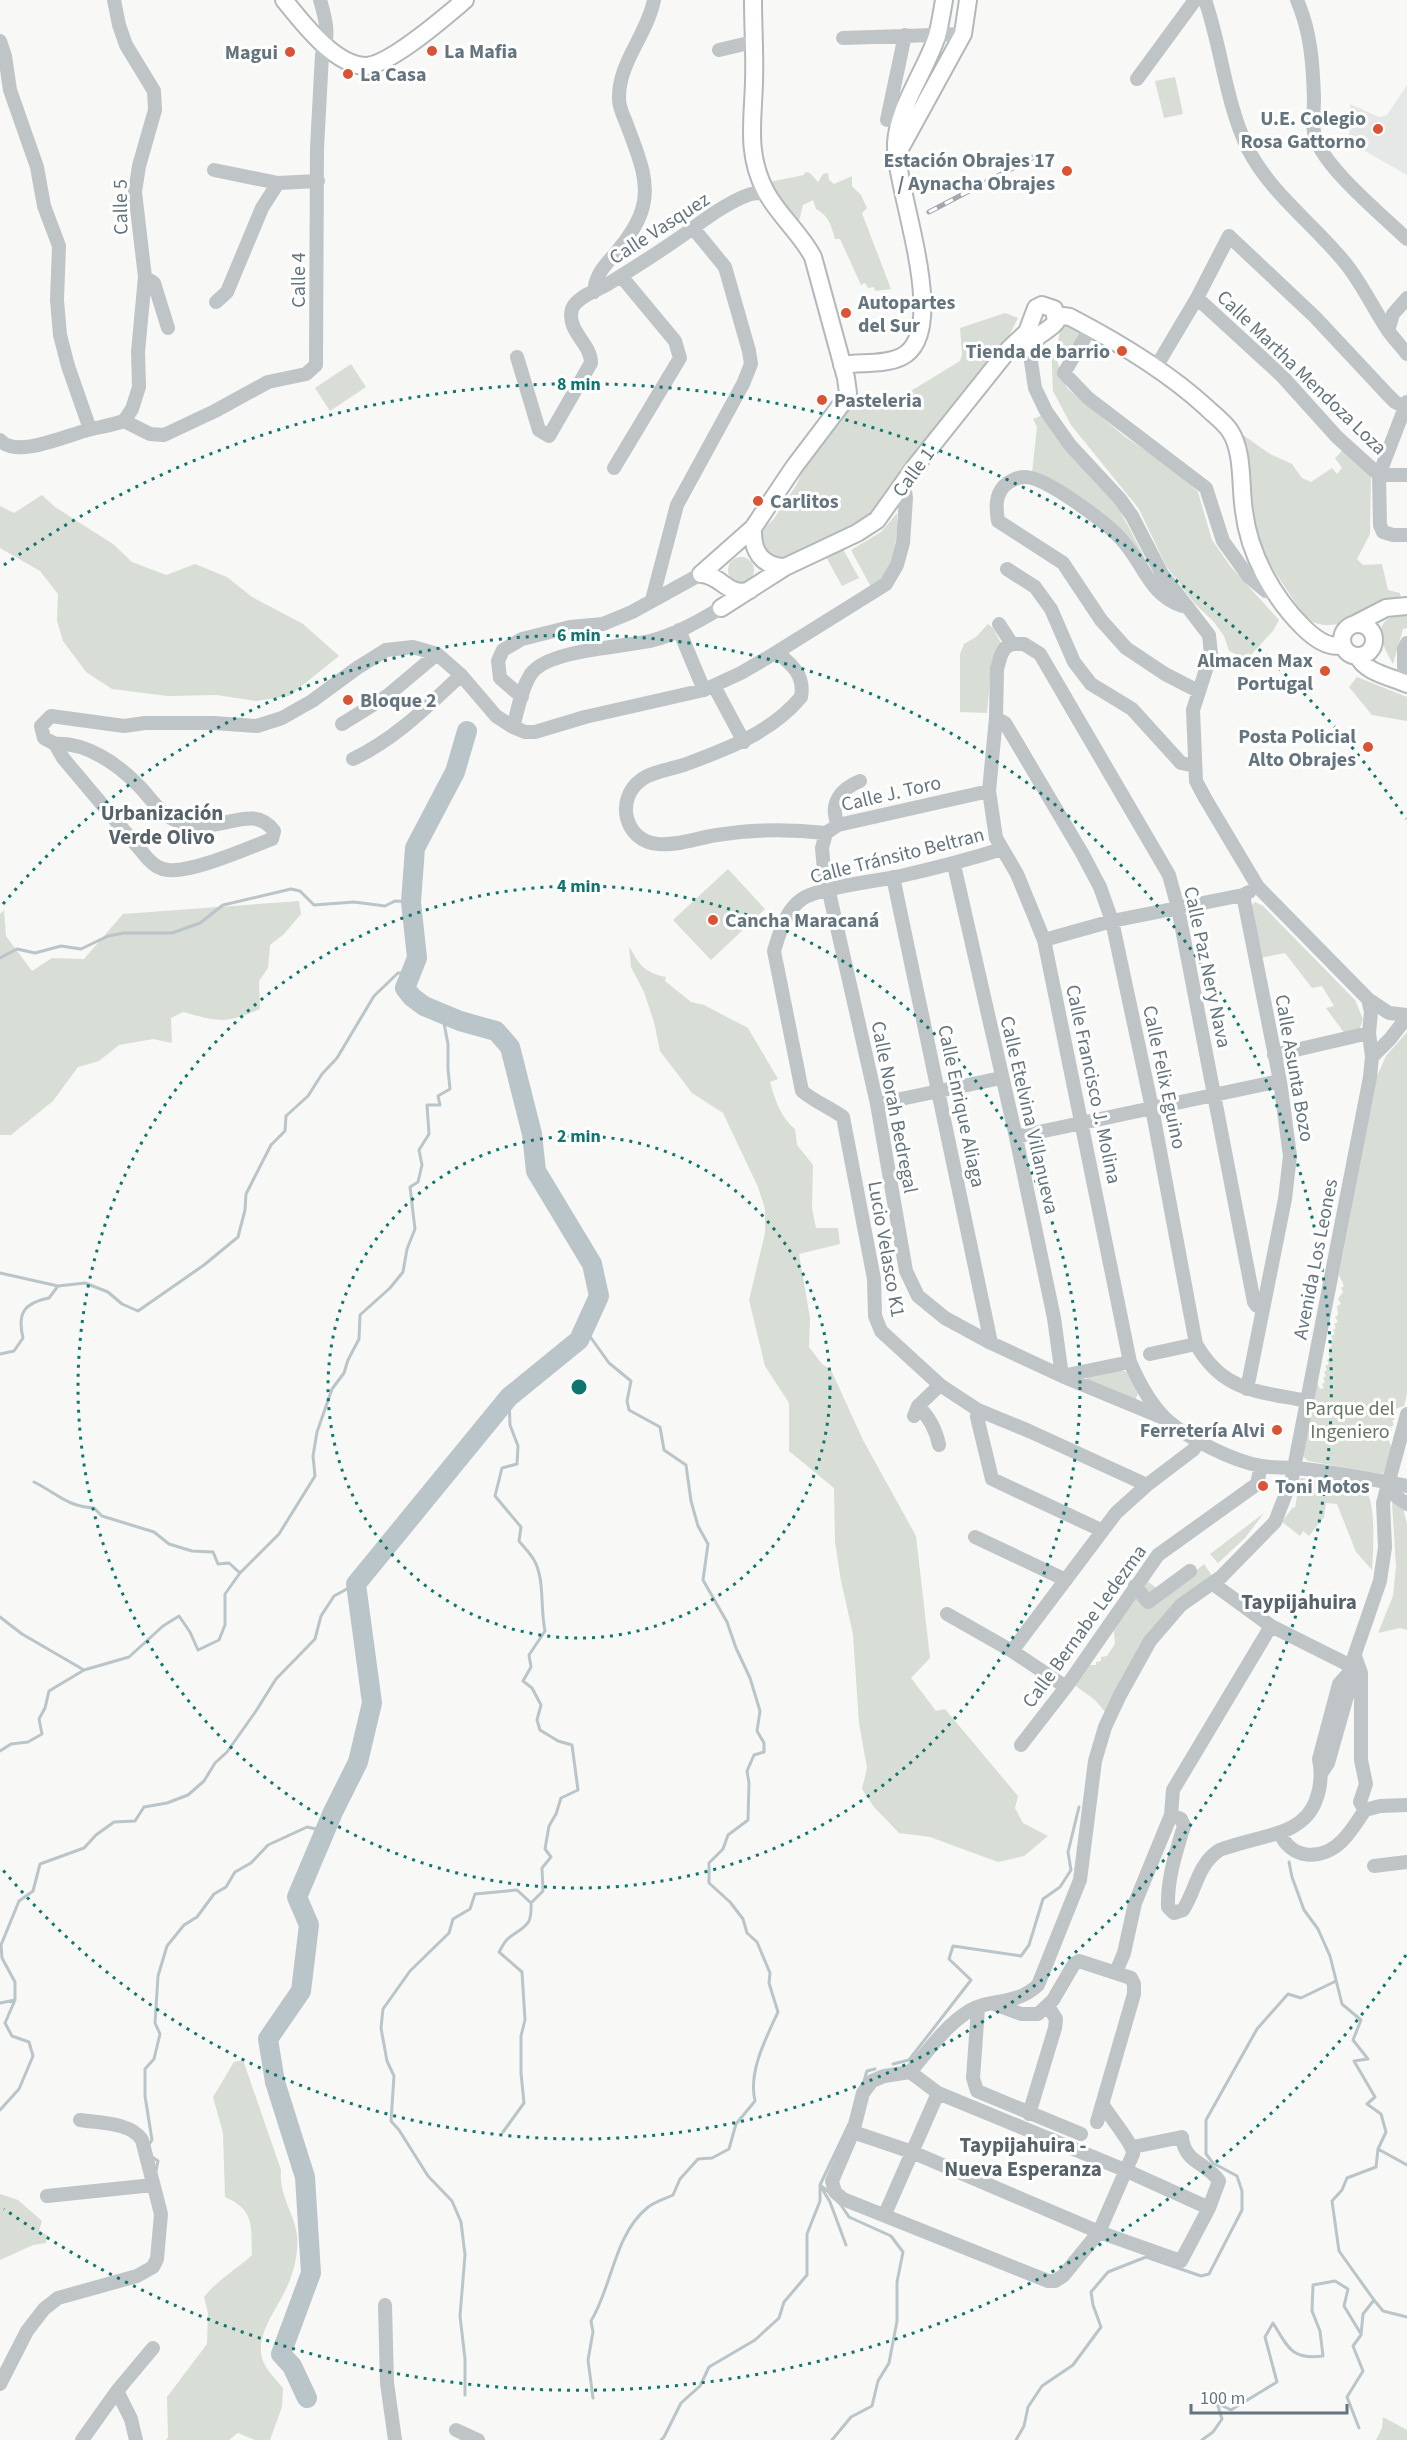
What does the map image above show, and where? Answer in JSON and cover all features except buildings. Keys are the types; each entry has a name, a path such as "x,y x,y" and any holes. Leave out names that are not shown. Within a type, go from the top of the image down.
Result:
{"main road":[{"path":"284,0 312,35 351,62 365,66 377,63 428,33 465,0"},
{"path":"701,574 753,528 848,393 848,385 813,256 766,192 755,162 750,140 754,84 753,0"},
{"path":"842,365 887,361 902,357 914,345 920,330 922,304 919,258 902,188 896,142 901,120 937,35 942,0"},
{"path":"897,156 963,34 968,0"},
{"name":"Calle 1","path":"721,608 785,567 871,525 884,513 914,468 1017,347 1027,332 1045,321 1070,317 1090,329"},
{"path":"1090,329 1156,367 1189,392 1229,430 1236,444 1246,523 1253,549 1275,593 1289,614 1311,635 1324,643 1337,646 1348,634 1386,608 1401,606"},
{"path":"701,574 710,574 737,592 754,588 763,572 752,540 753,528"},
{"path":"721,608 726,596 718,566 725,554 740,547 776,567 785,567"},
{"path":"1358,656 1368,652 1378,623 1401,606"},
{"path":"1348,634 1366,626 1400,681"},
{"path":"1348,634 1349,653 1358,656 1367,667 1400,681"}],"street":[{"name":"Calle 5","path":"114,0 118,25 126,45 154,91 154,122 139,166 135,192 146,277 138,352 139,387 132,409 124,421"},
{"name":"Calle 4","path":"124,421 150,434 164,435 268,382 306,374 316,365 317,148 322,55 326,45 328,26 320,0"},
{"path":"594,292 598,273 620,249 643,208 644,178 618,103 624,69 651,15 654,0"},
{"path":"1205,0 1214,26 1226,87 1235,118 1249,150 1264,174 1344,262 1389,331 1407,354"},
{"path":"1297,0 1307,21 1313,64 1314,133 1320,149 1335,169 1407,239"},
{"path":"1137,79 1186,2"},
{"path":"843,38 963,34"},
{"path":"887,120 905,35"},
{"path":"0,41 5,56 10,90 38,167 44,206 59,246 57,300 60,335 68,366 90,429"},
{"path":"719,50 753,42"},
{"path":"214,170 278,183 318,182"},
{"path":"216,302 227,292 262,208 278,183"},
{"name":"Calle Vasquez","path":"517,357 538,430 549,435 591,363 591,356 586,345 576,333 572,322 572,311 576,302 749,194 766,192"},
{"path":"652,600 677,505 743,384 751,363 725,267 693,228"},
{"path":"1156,367 1197,298 1229,237 1315,317 1395,402 1406,405 1379,475 1380,525 1383,532 1407,535"},
{"path":"614,468 680,358 675,341 621,276"},
{"path":"146,277 154,283 168,328"},
{"name":"Calle Martha Mendoza Loza","path":"1197,298 1282,376 1337,437 1379,475"},
{"path":"1389,331 1393,314 1407,298"},
{"path":"1090,329 1064,373 1088,398 1206,488 1223,541 1248,576 1266,591 1275,593"},
{"path":"1017,347 1046,411 1070,445 1120,499 1162,574 1209,635 1212,644 1208,666 1198,691 1194,710 1196,782 1204,798 1258,888 1368,999 1379,1008 1407,1016 1390,1040 1372,1058"},
{"path":"0,440 9,447 43,444 124,421"},
{"path":"1379,475 1407,475"},
{"path":"1187,608 1158,592 1122,539 1097,517 1040,481 1027,477 1018,478 1009,482 999,494 996,508 998,521 1063,563 1101,620 1126,648 1165,674 1198,691"},
{"path":"56,744 63,758 158,868 170,870 188,868 272,839 274,831 269,824 241,817 205,825 170,818 138,784 108,760 69,743 56,744 44,738 41,726 51,716 124,726 145,723 214,723 257,726 282,718 312,701 386,650 413,648 437,654 461,675 496,717 525,732 535,732 585,717 709,688 777,652 886,584 897,565 903,543 906,498 903,484"},
{"path":"1007,569 1035,587 1051,609 1074,662 1091,684 1132,710 1180,763 1195,766"},
{"path":"522,697 500,678 498,661 503,650 522,639 541,634 570,627 603,624 632,612 701,574"},
{"path":"513,727 532,673 555,658 651,640 679,630 721,608"},
{"path":"999,624 1012,644"},
{"path":"679,630 709,688 744,742"},
{"path":"1400,681 1404,649 1407,643"},
{"name":"Calle Francisco J. Molina","path":"1012,644 1000,655 997,669 996,718 989,791 996,838 1017,874 1044,940 1083,1122 1130,1362 1145,1393 1168,1420 1199,1441 1261,1466 1294,1468 1407,1486"},
{"name":"Calle Paz Nery Nava","path":"1012,644 1024,644 1040,654 1169,875 1178,908 1254,1302 1257,1306 1263,1306"},
{"path":"777,652 797,671 803,688 801,697 791,710 744,742 642,779 628,792 625,809 627,823 639,837 656,844 677,844 718,835 786,828 832,829 834,809 842,791 860,781"},
{"path":"342,724 387,696 437,654"},
{"path":"353,759 373,750 410,723 461,675"},
{"name":"Calle Felix Eguino","path":"996,718 1005,723 1082,853 1100,887 1112,921 1152,1108 1196,1344 1213,1368 1226,1379 1247,1389 1307,1401"},
{"name":"Calle J. Toro","path":"831,890 824,870 822,848 832,829 989,791"},
{"name":"Calle Tránsito Beltran","path":"843,1117 830,1108 816,1103 802,1091 774,951 780,929 794,906 804,897 954,865 1002,849"},
{"name":"Calle Etelvina Villanueva","path":"954,865 1016,1137 1054,1318 1062,1376"},
{"name":"Calle Enrique Aliaga","path":"893,877 992,1344"},
{"path":"1044,940 1112,921 1242,896 1258,888"},
{"name":"Calle Norah Bedregal","path":"831,890 877,1104 906,1271 918,1296 945,1318 992,1344 1168,1420"},
{"name":"Calle Asunta Bozo","path":"1242,896 1280,1080 1290,1156 1285,1199 1247,1389"},
{"name":"Avenida Los Leones","path":"910,2072 944,2032 970,2010 1020,1997 1038,1985 1080,1880 1095,1761 1105,1727 1150,1641 1181,1605 1221,1577 1275,1522 1292,1478 1334,1272 1372,1058 1369,1034 1371,1012 1368,999"},
{"path":"1274,1055 1369,1034"},
{"path":"877,1104 1001,1078"},
{"path":"1016,1137 1280,1080"},
{"name":"Lucio Velasco K1","path":"843,1117 874,1279 875,1316 881,1331 892,1344 940,1385 978,1410 1147,1485"},
{"path":"1150,1354 1196,1344"},
{"path":"1062,1376 1130,1362"},
{"path":"939,1444 937,1433 927,1415 916,1411 940,1385"},
{"path":"978,1410 977,1417 992,1479 1101,1530"},
{"path":"1171,1815 1181,1819 1184,1826 1168,1897 1168,1907 1174,1913 1183,1910 1203,1866 1219,1850 1280,1833 1303,1822 1310,1813 1320,1789 1322,1772 1328,1763 1349,1689 1351,1665 1380,1581 1385,1547 1383,1503 1407,1413"},
{"path":"1012,1651 1116,1513 1147,1485 1185,1457 1199,1441"},
{"name":"Calle Bernabe Ledezma","path":"1021,1744 1066,1687 1158,1555 1257,1484 1261,1466"},
{"path":"1390,1482 1397,1497 1407,1504"},
{"path":"975,1537 1066,1580"},
{"path":"1135,1586 1149,1602 1190,1571"},
{"path":"1212,1583 1271,1626 1351,1665 1361,1673 1361,1760 1366,1784 1360,1802 1365,1810"},
{"path":"947,1614 1012,1651 1066,1687"},
{"path":"1116,1972 1124,1953 1135,1903 1171,1815 1173,1790 1271,1626"},
{"path":"1280,1833 1288,1846 1297,1853 1308,1856 1320,1854 1333,1848 1344,1839 1365,1810 1380,1806 1407,1805"},
{"path":"1374,1866 1407,1862"},
{"path":"994,2004 1028,2015 1038,2014 1048,2006 1079,1960 1131,1978 1134,1994 1103,2105 1096,2122"},
{"path":"1029,2114 1055,2028 1056,2019 1048,2006"},
{"path":"978,2008 973,2078 977,2091 1081,2134"},
{"path":"1103,2105 1111,2120 1132,2147 1133,2154 1127,2171 1099,2232 1063,2276 1055,2282 843,2199 836,2192 832,2181 853,2132 863,2093 872,2081 884,2076 910,2072 938,2093 1127,2171 1209,2208"},
{"path":"885,2214 938,2093"},
{"path":"0,2384 27,2331 44,2309 58,2298 137,2276 153,2267 157,2259 161,2214 139,2135 129,2128 80,2120"},
{"path":"853,2132 912,2152 1099,2232 1181,2261 1209,2208 1219,2181 1214,2172 1190,2158 1182,2137 1132,2147"},
{"path":"47,2196 153,2185"},
{"path":"384,2305 387,2383 395,2440"},
{"path":"82,2440 117,2391 153,2348"},
{"path":"117,2391 131,2419 136,2440"},
{"path":"456,2430 478,2440"}],"shaded area":[{"name":"U.E. Colegio Rosa Gattorno","path":"1407,85 1407,175 1349,142 1350,104 1379,117 1387,115"}],"green space":[{"path":"1175,77 1183,114 1164,118 1155,81"},
{"path":"805,172 810,173 818,182 823,174 828,173 829,180 834,184 852,176 852,186 861,195 867,208 862,213 891,289 875,291 874,287 868,288 865,283 861,285 840,239 835,239 829,221 816,209 813,200 803,205 799,221 769,182 804,175"},
{"path":"1005,313 1018,318 1006,342 873,513 840,533 786,556 780,558 772,556 763,545 761,537 763,529 773,520 797,484 803,469 856,398 871,407 901,397 960,361 962,354 960,328"},
{"path":"1067,320 1085,330 1063,360 1059,339"},
{"path":"1051,344 1067,388 1124,436 1176,471 1198,492 1212,540 1231,567 1279,620 1273,631 1251,655 1240,656 1229,651 1224,636 1214,622 1195,604 1166,566 1139,509 1071,425 1053,391"},
{"path":"351,364 366,387 330,411 315,388"},
{"path":"1043,415 1118,507 1156,579 1135,552 1032,473 1037,427 1033,419"},
{"path":"1233,428 1270,454 1292,464 1302,478 1311,482 1332,468 1337,474 1342,468 1335,458 1345,448 1371,473 1370,534 1357,559 1363,565 1382,564 1388,590 1400,593 1401,598 1389,601 1343,623 1319,624 1307,619 1275,572 1255,533 1245,451"},
{"path":"42,495 55,507 113,544 132,562 166,575 195,564 227,577 252,597 303,624 339,656 289,696 256,701 217,695 168,696 112,689 86,672 63,641 57,621 58,594 40,571 0,548 0,506 14,513"},
{"path":"897,513 897,534 890,564 872,589 851,550 881,532"},
{"path":"843,549 859,578 842,586 826,557"},
{"path":"741,557 750,561 754,570 750,579 741,583 732,579 728,570 732,561"},
{"path":"1407,612 1407,628 1403,629 1393,664 1381,638 1381,631 1388,619"},
{"path":"988,624 993,628 1001,643 992,662 987,713 960,712 960,654 964,644 976,637"},
{"path":"1357,677 1407,697 1407,721 1372,715 1349,687"},
{"path":"728,869 765,909 711,960 673,920"},
{"path":"299,901 301,914 284,934 270,945 268,968 259,981 260,1009 222,1020 183,1012 171,1018 172,1043 153,1039 119,1045 99,1061 78,1067 53,1101 11,1135 0,1135 0,914 4,910 6,936 32,971 52,958 84,959 123,914"},
{"path":"1255,902 1263,906 1355,1000 1363,1019 1360,1028 1345,1034 1326,1008 1334,1006 1322,986 1312,988 1285,953 1260,958 1250,907"},
{"path":"629,946 643,967 666,977 665,981 691,1002 704,1005 748,1028 778,1079 770,1082 776,1102 786,1120 795,1129 797,1145 813,1165 812,1208 816,1228 838,1228 840,1244 799,1254 810,1318 809,1347 822,1364 831,1370 863,1440 916,1536 930,1658 911,1678 936,1711 945,1709 1018,1796 1015,1808 1023,1823 1048,1836 1024,1856 998,1862 930,1837 899,1833 874,1807 862,1789 867,1768 859,1723 853,1634 835,1542 834,1488 789,1451 789,1403 765,1366 749,1300 765,1233 765,1209 758,1187 723,1113 692,1093 660,1051 644,992 631,967"},
{"name":"Parque del Ingeniero","path":"1407,1032 1407,1394 1404,1406 1395,1409 1397,1413 1393,1415 1394,1425 1390,1427 1391,1437 1388,1439 1393,1450 1383,1474 1308,1461 1302,1455 1317,1383 1320,1389 1324,1388 1323,1378 1326,1376 1324,1372 1327,1370 1325,1366 1329,1364 1328,1354 1331,1352 1329,1348 1332,1346 1330,1342 1333,1340 1331,1336 1335,1334 1334,1324 1338,1322 1335,1317 1338,1315 1337,1306 1341,1304 1338,1299 1343,1292 1341,1288 1344,1286 1339,1275 1376,1078 1386,1056"},
{"path":"1120,1370 1127,1372 1138,1394 1135,1401 1088,1381 1087,1378"},
{"path":"1300,1478 1343,1482 1358,1486 1368,1494 1373,1515 1372,1570 1356,1552 1337,1504 1326,1503 1324,1517 1309,1536 1303,1531 1300,1536 1282,1522 1293,1507 1295,1508"},
{"path":"1392,1502 1402,1505 1407,1524 1407,1630 1400,1628 1378,1633 1393,1596 1396,1567"},
{"path":"1264,1513 1245,1538 1218,1563 1210,1554"},
{"path":"1204,1564 1213,1577 1176,1607 1112,1720 1095,1700 1073,1684 1087,1665 1096,1665 1096,1662 1101,1661 1101,1657 1107,1656 1115,1644 1114,1630 1148,1582 1167,1595"},
{"path":"243,2060 281,2170 283,2191 296,2228 296,2260 291,2277 268,2322 261,2345 264,2363 283,2388 282,2407 270,2440 255,2440 238,2433 229,2440 166,2440 168,2437 167,2397 207,2344 208,2313 204,2297 252,2255 251,2227 246,2213 242,2207 225,2197 223,2133 213,2097 234,2062"},
{"path":"0,2194 18,2200 42,2221 39,2231 47,2235 46,2243 33,2245 0,2260"},
{"path":"1383,2417 1407,2430 1407,2440 1376,2440 1382,2428"}],"waterway":[{"path":"307,2398 292,2366 281,2354 311,2273 305,2177 275,2082 268,2039 301,1991 309,1925 297,1897 333,1812 358,1762 372,1703 356,1584 509,1397 579,1340 599,1296 592,1264 536,1171 532,1134 510,1047 496,1031 460,1021 424,1006 405,988 417,958 411,902 415,848 455,772 467,731"},
{"path":"0,958 17,949 35,953 61,946 81,949 108,936 124,933 172,933 200,923 223,905 291,889 300,891 314,905 354,902 385,906 395,901 411,902"},
{"path":"0,1273 58,1286 85,1283 108,1292 122,1304 138,1311 204,1265 238,1237 245,1210 246,1194 271,1145 285,1131 286,1116 308,1096 322,1074 337,1058 374,996 398,973 410,973"},
{"path":"0,1751 11,1744 28,1742 42,1734 39,1719 45,1708 49,1691 84,1670 129,1657 163,1626 179,1616 198,1650 219,1640 225,1625 225,1594 240,1573 279,1534 315,1476 313,1456 317,1432 332,1389 344,1373 359,1339 360,1315 390,1288 403,1272 407,1249 415,1229 410,1187 418,1182 422,1165 419,1150 429,1134 427,1105 440,1105 438,1096 450,1089 448,1044 442,1013"},
{"path":"0,1354 14,1351 23,1338 21,1322 24,1310 40,1300 49,1298 58,1286"},
{"path":"584,1328 609,1363 631,1381 627,1401 629,1410 660,1427 664,1450 686,1465 691,1501 698,1526 708,1544 703,1580 727,1622 750,1678 760,1711 757,1731 764,1743 764,1752 754,1755 747,1771 748,1820 728,1835 723,1849 709,1863 709,1883 730,1902 743,1919 747,1933 757,1942 770,1973 769,1983 778,2012 756,2067 753,2090 755,2101 736,2124 729,2149 712,2158 698,2159 680,2179 673,2195 650,2206 636,2219 627,2232 591,2321 593,2332 588,2360 593,2398"},
{"path":"503,2132 524,2103 521,2036 525,2020 522,1972 499,1952 507,1940 527,1924 531,1916 531,1903 543,1891 542,1868 551,1857 545,1849 549,1826 561,1798 578,1790 572,1745 558,1741 540,1730 537,1720 541,1705 532,1688 523,1681 531,1667 529,1655 545,1631 540,1576 532,1557 519,1541 521,1527 495,1496 502,1468 517,1464 518,1446 510,1425 509,1397"},
{"path":"34,1482 69,1502 94,1508 102,1516 154,1532 169,1544 192,1551 213,1552 218,1564 229,1563 240,1573"},
{"path":"0,2110 19,2089 33,2056 29,2042 12,2036 5,2023 15,2000 15,1982 2,1958 1,1945 19,1901 33,1891 40,1864 84,1848 96,1835 114,1822 135,1821 144,1807 167,1803 188,1795 204,1781 215,1763 227,1752 256,1711 276,1679 315,1639 321,1616 334,1596 356,1584"},
{"path":"0,1617 22,1634 84,1670"},
{"path":"893,2064 909,2060 971,1980 949,1959 953,1946 1021,1956 1029,1945 1043,1899 1060,1887 1071,1870 1068,1852 1079,1807"},
{"path":"148,2146 152,2140 145,2096 145,2069 154,2059 160,2034 155,2023 158,1976 167,1946 184,1925 197,1917 214,1894 226,1887 235,1872 251,1863 268,1845 307,1827 325,1831"},
{"path":"1289,1862 1304,1910 1318,1929 1330,1956 1342,2004 1361,2020 1353,2040 1368,2059 1354,2061 1375,2097 1367,2104 1381,2114 1386,2132 1378,2149 1376,2167 1347,2178 1342,2190 1332,2201 1339,2251 1374,2300 1363,2314 1361,2335 1353,2346 1363,2371 1347,2397 1359,2428"},
{"path":"465,2395 465,2359 460,2316 465,2255 461,2222 452,2201 428,2176 391,2121 394,2076 387,2061 381,2028 383,2009 410,1971 449,1933 453,1919 470,1909 475,1894 517,1890 531,1903"},
{"path":"1016,2440 1024,2426 1028,2407 1042,2386 1073,2365 1101,2327 1091,2292 1108,2272 1146,2257 1201,2276 1209,2274 1242,2210 1242,2191 1237,2176 1213,2163 1206,2154 1206,2120 1257,2029 1288,1994 1301,1998 1336,1981"},
{"path":"0,2003 15,2000"},
{"path":"863,2084 867,2071 875,2069"},
{"path":"846,2245 830,2202 820,2185 849,2124"},
{"path":"1378,2149 1407,2165"},
{"path":"152,2157 158,2161 156,2171"},
{"path":"820,2185 830,2193"},
{"path":"661,2440 681,2403 700,2386 709,2367 755,2340 779,2318 784,2302 807,2275 807,2234 820,2201 820,2185"},
{"path":"832,2440 851,2417 872,2406 878,2381 889,2363 897,2321 897,2282 903,2252 891,2236 849,2217 839,2202"},
{"path":"1202,2440 1213,2432 1222,2419 1217,2403 1231,2410 1277,2382 1265,2337 1273,2323 1287,2345 1297,2354 1312,2357 1323,2356 1320,2331 1312,2311 1313,2285 1335,2281 1348,2289 1344,2306 1361,2334"},
{"path":"1374,2300 1383,2311 1407,2317"}],"railway":[{"path":"929,212 1034,157"}],"place":[{"name":"La Mafia","path":"432,51"},
{"name":"Magui","path":"290,52"},
{"name":"La Casa","path":"348,74"},
{"name":"U.E. Colegio Rosa Gattorno","path":"1378,129"},
{"name":"Estación Obrajes 17 / Aynacha Obrajes","path":"1067,171"},
{"name":"Autopartes del Sur","path":"846,313"},
{"name":"Tienda de barrio","path":"1122,351"},
{"name":"Pasteleria","path":"822,400"},
{"name":"Carlitos","path":"758,501"},
{"name":"Almacen Max Portugal","path":"1325,671"},
{"name":"Bloque 2","path":"348,700"},
{"name":"Posta Policial Alto Obrajes","path":"1368,747"},
{"name":"Cancha Maracaná","path":"713,920"},
{"name":"Ferretería Alvi","path":"1277,1430"},
{"name":"Toni Motos","path":"1263,1486"}],"district":[{"name":"Urbanización Verde Olivo","path":"162,825"},
{"name":"Taypijahuira","path":"1299,1602"},
{"name":"Taypijahuira - Nueva Esperanza","path":"1023,2157"}]}
